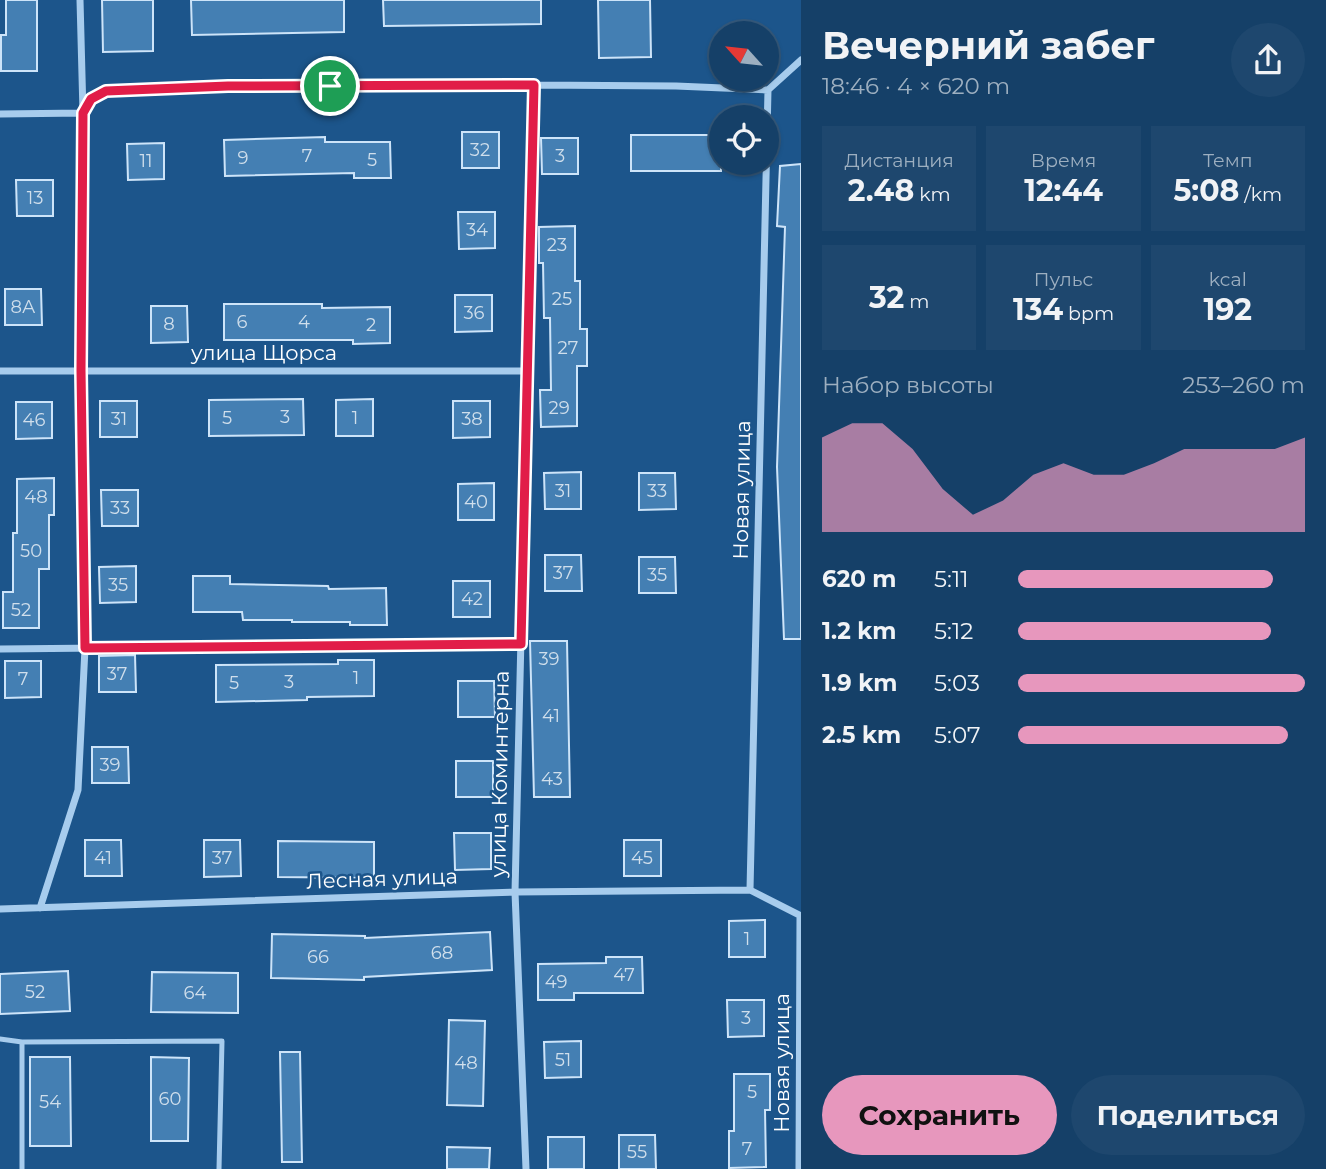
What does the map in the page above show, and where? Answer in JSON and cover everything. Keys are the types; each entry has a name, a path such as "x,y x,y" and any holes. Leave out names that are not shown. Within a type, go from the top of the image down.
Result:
{"street":[{"path":"40,908 78,790 85,648 81,370 83,113 80,0"},
{"path":"779,80 801,60"},
{"name":"улица Коминтерна","path":"526,1169 515,891 534,85"},
{"path":"83,113 91,99 106,91 228,86 709,87"},
{"name":"Новая улица","path":"750,890 768,91"},
{"path":"0,114 83,113"},
{"name":"улица Щорса","path":"0,371 528,371"},
{"path":"0,649 521,644"},
{"name":"Лесная улица","path":"0,909 515,891 750,890 800,916"},
{"name":"Новая улица","path":"799,1169 800,916"}],"lane":[{"path":"0,1039 22,1042 222,1041 219,1169"},
{"path":"22,1042 22,1169"}],"building":[{"path":"6,0 37,0 37,71 1,71 1,35 6,35"},
{"path":"102,0 153,0 153,51 103,52"},
{"path":"191,0 344,0 344,32 192,35"},
{"path":"383,0 541,0 541,24 384,26"},
{"path":"598,0 650,0 651,57 599,58"},
{"path":"462,132 499,132 499,168 462,168"},
{"path":"631,135 709,135 709,171 631,171"},
{"path":"325,137 325,142 390,142 391,178 354,178 354,173 225,176 224,140"},
{"path":"541,138 578,138 578,174 542,174"},
{"path":"164,143 164,179 128,180 127,144"},
{"path":"801,164 801,639 784,639 777,467 785,227 777,226 780,166"},
{"path":"16,180 53,180 53,216 17,216"},
{"path":"458,212 495,212 495,248 459,249"},
{"path":"575,226 575,281 580,281 580,329 587,329 587,366 577,366 577,426 541,427 540,390 551,390 550,318 544,318 539,227"},
{"path":"5,289 41,289 42,325 5,325"},
{"path":"455,295 492,295 492,331 455,332"},
{"path":"224,304 322,304 322,308 390,307 390,343 353,344 353,340 224,340"},
{"path":"151,306 187,306 188,342 151,343"},
{"path":"303,399 304,435 209,436 209,400"},
{"path":"373,399 373,436 336,436 336,400"},
{"path":"100,401 137,401 137,437 100,437"},
{"path":"453,401 490,401 490,437 453,438"},
{"path":"16,402 52,402 52,438 16,439"},
{"path":"581,472 581,509 545,509 544,473"},
{"path":"639,473 675,473 676,509 639,510"},
{"path":"54,478 54,515 49,515 49,569 39,569 39,628 3,628 3,592 13,592 17,479"},
{"path":"494,483 494,520 458,520 458,484"},
{"path":"101,490 138,490 138,526 102,526"},
{"path":"545,555 581,555 582,591 545,591"},
{"path":"639,557 675,557 676,593 639,593"},
{"path":"136,566 136,602 100,603 99,567"},
{"path":"193,576 230,576 230,584 328,586 329,589 386,588 387,625 243,620 242,612 193,612"},
{"path":"453,581 490,581 490,617 453,617"},
{"path":"530,641 567,641 570,797 534,797"},
{"path":"135,655 136,692 99,692 99,656"},
{"path":"338,660 374,660 374,696 216,702 216,665 338,664"},
{"path":"5,661 41,661 41,697 5,698"},
{"path":"458,681 494,681 495,717 458,717"},
{"path":"92,747 128,747 129,783 92,783"},
{"path":"456,761 493,761 493,797 456,797"},
{"path":"454,833 491,833 491,869 455,870"},
{"path":"85,840 121,840 122,876 85,876"},
{"path":"204,840 240,840 241,876 204,877"},
{"path":"624,840 661,840 661,876 624,876"},
{"path":"278,841 374,842 374,878 278,877"},
{"path":"765,920 765,957 729,957 729,921"},
{"path":"490,932 492,970 364,977 364,980 271,978 272,934 365,938"},
{"path":"606,957 642,957 643,993 574,993 574,1000 538,1000 538,964 606,963"},
{"path":"68,971 70,1011 0,1014 0,974"},
{"path":"152,972 238,973 238,1013 151,1012"},
{"path":"727,1000 764,1000 764,1036 728,1037"},
{"path":"449,1020 485,1021 483,1106 447,1105"},
{"path":"581,1041 581,1077 545,1078 544,1042"},
{"path":"280,1052 300,1052 302,1162 282,1162"},
{"path":"30,1057 70,1057 71,1146 30,1146"},
{"path":"151,1057 189,1058 188,1141 151,1141"},
{"path":"734,1074 770,1074 770,1110 765,1110 766,1167 729,1168 729,1131 734,1131"},
{"path":"619,1135 655,1135 656,1169 619,1169"},
{"path":"548,1137 584,1137 584,1169 548,1169"},
{"path":"447,1147 490,1148 489,1169 447,1169"}],"route":[{"path":"534,85 521,644 85,648 81,370 83,113 91,99 106,91 228,86 330,86 534,85"}]}
